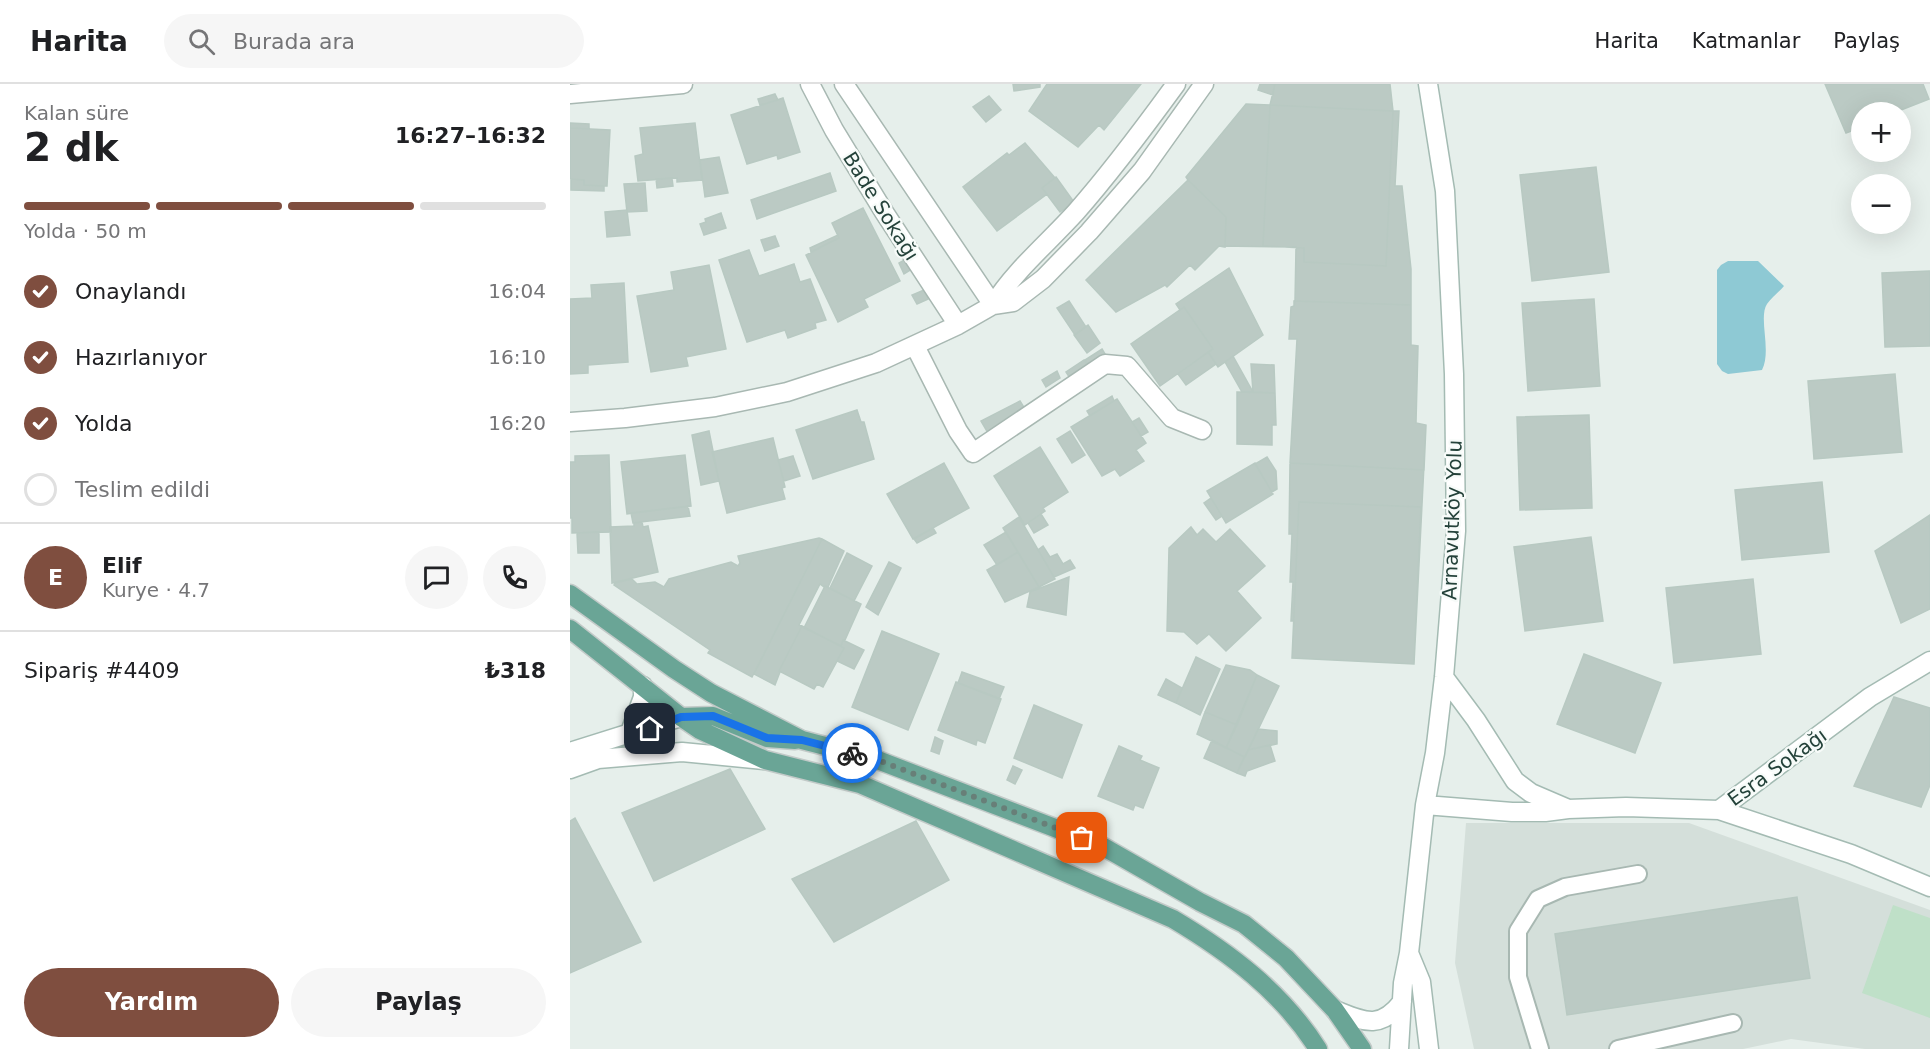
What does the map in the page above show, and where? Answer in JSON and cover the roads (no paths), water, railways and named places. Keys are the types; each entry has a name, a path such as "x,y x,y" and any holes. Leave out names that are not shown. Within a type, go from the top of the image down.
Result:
{"main road":[{"path":"570,94 683,84"},
{"name":"Bade Sokağı","path":"810,84 834,130 884,212 958,325"},
{"name":"Bade Sokağı","path":"844,84 993,305"},
{"path":"993,305 1007,283 1098,187 1176,84"},
{"path":"570,422 716,408 787,392 876,363 958,325 993,305 1013,302 1043,279 1089,232 1142,171 1204,84"},
{"name":"Arnavutköy Yolu","path":"1399,1049 1403,983 1409,953 1425,805 1435,753 1444,677 1456,531 1454,374 1445,190 1428,85"},
{"path":"915,346 958,431 973,453 1104,364 1127,366 1172,418 1202,430"},
{"path":"570,594 711,693 802,740"},
{"path":"570,629 700,730 765,760"},
{"name":"Esra Sokağı","path":"1425,805 1512,812 1626,807 1719,810 1870,697 1930,661"},
{"path":"1444,677 1476,720 1515,781 1531,794 1568,809"},
{"path":"629,735 643,697 643,686"},
{"path":"570,752 681,717 713,716 767,738 802,740 875,759 1102,846 1200,902 1244,924 1286,958 1335,1010 1362,1049"},
{"path":"570,769 598,759 682,752 765,760 860,784 1173,919 1212,942 1250,971 1279,998 1318,1049"},
{"path":"1719,810 1851,854 1926,884"},
{"path":"1409,953 1421,982 1430,1049"},
{"path":"1335,1010 1370,1022 1381,1021 1392,1014 1402,1002"}],"lane":[{"path":"1540,1049 1518,977 1518,931 1538,899 1565,887 1638,874"},
{"path":"1618,1049 1733,1023"}],"water":[{"path":"1728,261 1758,261 1784,286 1769,301 1765,310 1766,353 1762,370 1728,374 1722,371 1717,364 1717,270"}]}
